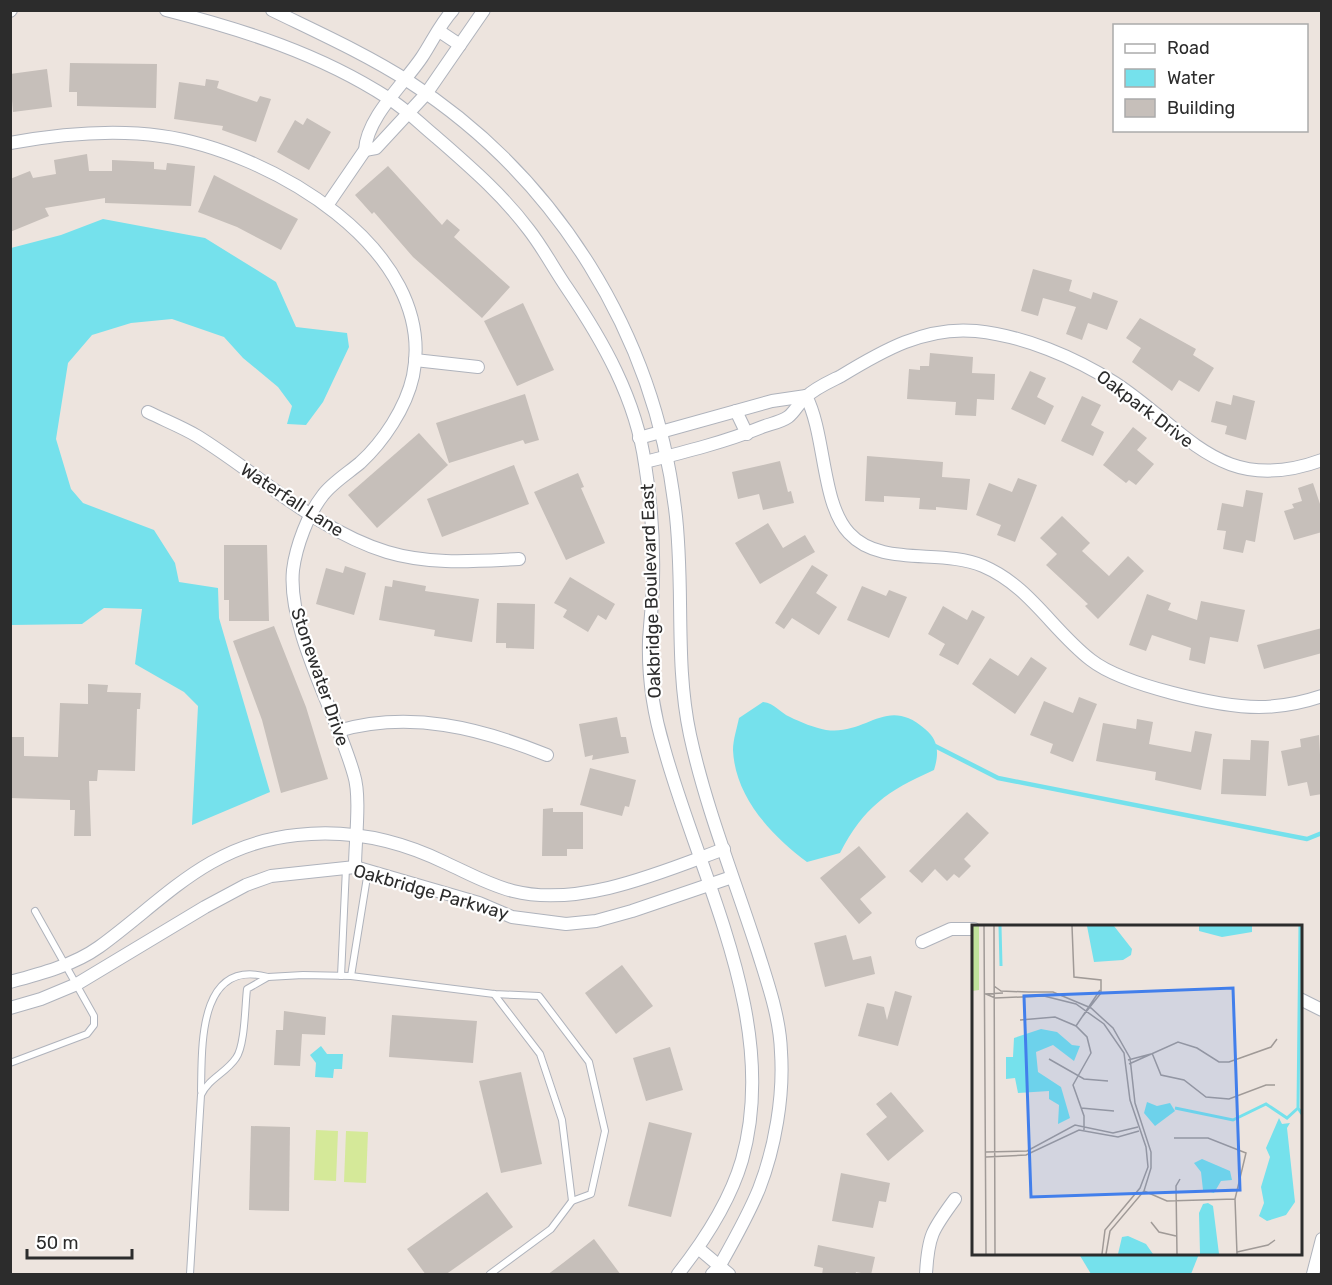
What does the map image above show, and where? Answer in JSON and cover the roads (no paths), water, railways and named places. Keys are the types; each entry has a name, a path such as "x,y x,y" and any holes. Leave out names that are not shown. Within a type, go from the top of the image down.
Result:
{"street":[{"name":"Oakbridge Boulevard East","path":"272,10 406,80 506,157 563,224 623,322 662,432 668,456 681,573 681,669 690,736 732,877 768,984 781,1052 779,1096 769,1154 759,1189 720,1272"},
{"path":"328,204 366,150 366,140 389,98 406,80 453,10"},
{"path":"366,150 376,148 426,94 484,10"},
{"name":"Oakbridge Boulevard East","path":"174,11 244,30 288,47 389,98 408,112 468,163 530,231 603,345 624,389 645,462 653,578 649,645 652,691 663,746 727,938 742,991 751,1046 753,1088 741,1162 698,1248 678,1275"},
{"path":"439,31 460,45"},
{"name":"Stonewater Drive","path":"10,143 100,132 130,133 182,140 228,152 278,174 328,204 370,247 392,274 403,297 413,327 415,360 413,378 394,421 363,460 323,495 298,546 293,566 294,602 314,666 355,777 355,836 351,867"},
{"name":"Oakpark Drive","path":"645,462 747,434 787,417 806,396 906,340 924,335 974,331 1029,343 1091,369 1152,410 1187,441 1226,464 1269,471 1290,469 1322,460"},
{"path":"415,360 477,367"},
{"path":"806,396 816,423 835,510 848,531 862,544 892,553 966,560 999,574 1036,603 1092,661 1118,677 1140,685 1236,705 1257,707 1281,706 1322,696"},
{"name":"Oakpark Drive","path":"639,438 772,401 806,396"},
{"path":"736,411 747,434"},
{"name":"Waterfall Lane","path":"148,412 196,435 335,531 389,553 446,562 519,559"},
{"path":"338,730 389,720 459,727 506,739 547,755"},
{"name":"Oakbridge Parkway","path":"10,982 65,964 97,948 186,876 214,860 263,842 296,835 355,836 395,841 481,881 514,892 537,894 580,893 613,887 724,849"},
{"name":"Oakbridge Parkway","path":"10,1008 41,999 77,984 246,885 271,876 351,867 479,903 512,916 567,924 605,919 732,877"},
{"path":"922,942 951,929 972,929"},
{"path":"1302,1000 1322,1010"},
{"path":"926,1275 927,1243 935,1226 955,1199"},
{"path":"1313,1275 1322,1239"},
{"path":"698,1248 720,1272"}],"lane":[{"path":"341,976 351,867"},
{"path":"351,976 368,871"},
{"path":"10,1064 87,1034 94,1025 94,1016 35,911"},
{"path":"190,1275 201,1095 202,1036 212,997 231,977 251,972 268,976 351,976 494,994 539,996 589,1062 605,1131 591,1194 572,1201 551,1229 490,1275"},
{"path":"201,1095 207,1083 227,1069 238,1056 247,989 268,976"},
{"path":"494,994 540,1054 562,1120 572,1201"}],"water":[{"path":"103,219 205,238 276,282 296,327 347,333 349,347 323,402 306,425 287,424 292,406 278,387 243,358 224,337 172,319 131,323 92,335 68,363 56,439 71,489 83,503 154,530 175,563 179,582 218,588 219,618 270,792 192,825 198,706 184,692 135,664 142,609 104,608 82,624 11,625 11,248 61,235"},
{"path":"763,702 771,704 798,721 826,730 853,728 887,716 899,716 911,720 930,733 933,738 937,748 934,770 903,785 878,802 858,824 840,853 807,862 781,840 757,813 740,784 735,767 733,746 739,718"},
{"path":"321,1046 327,1054 343,1054 342,1069 334,1069 333,1078 315,1077 316,1063 310,1055"},
{"path":"1080,1255 1199,1255 1191,1274 1091,1274"}],"waterway":[{"path":"935,746 998,778 1307,839 1322,833"}]}
